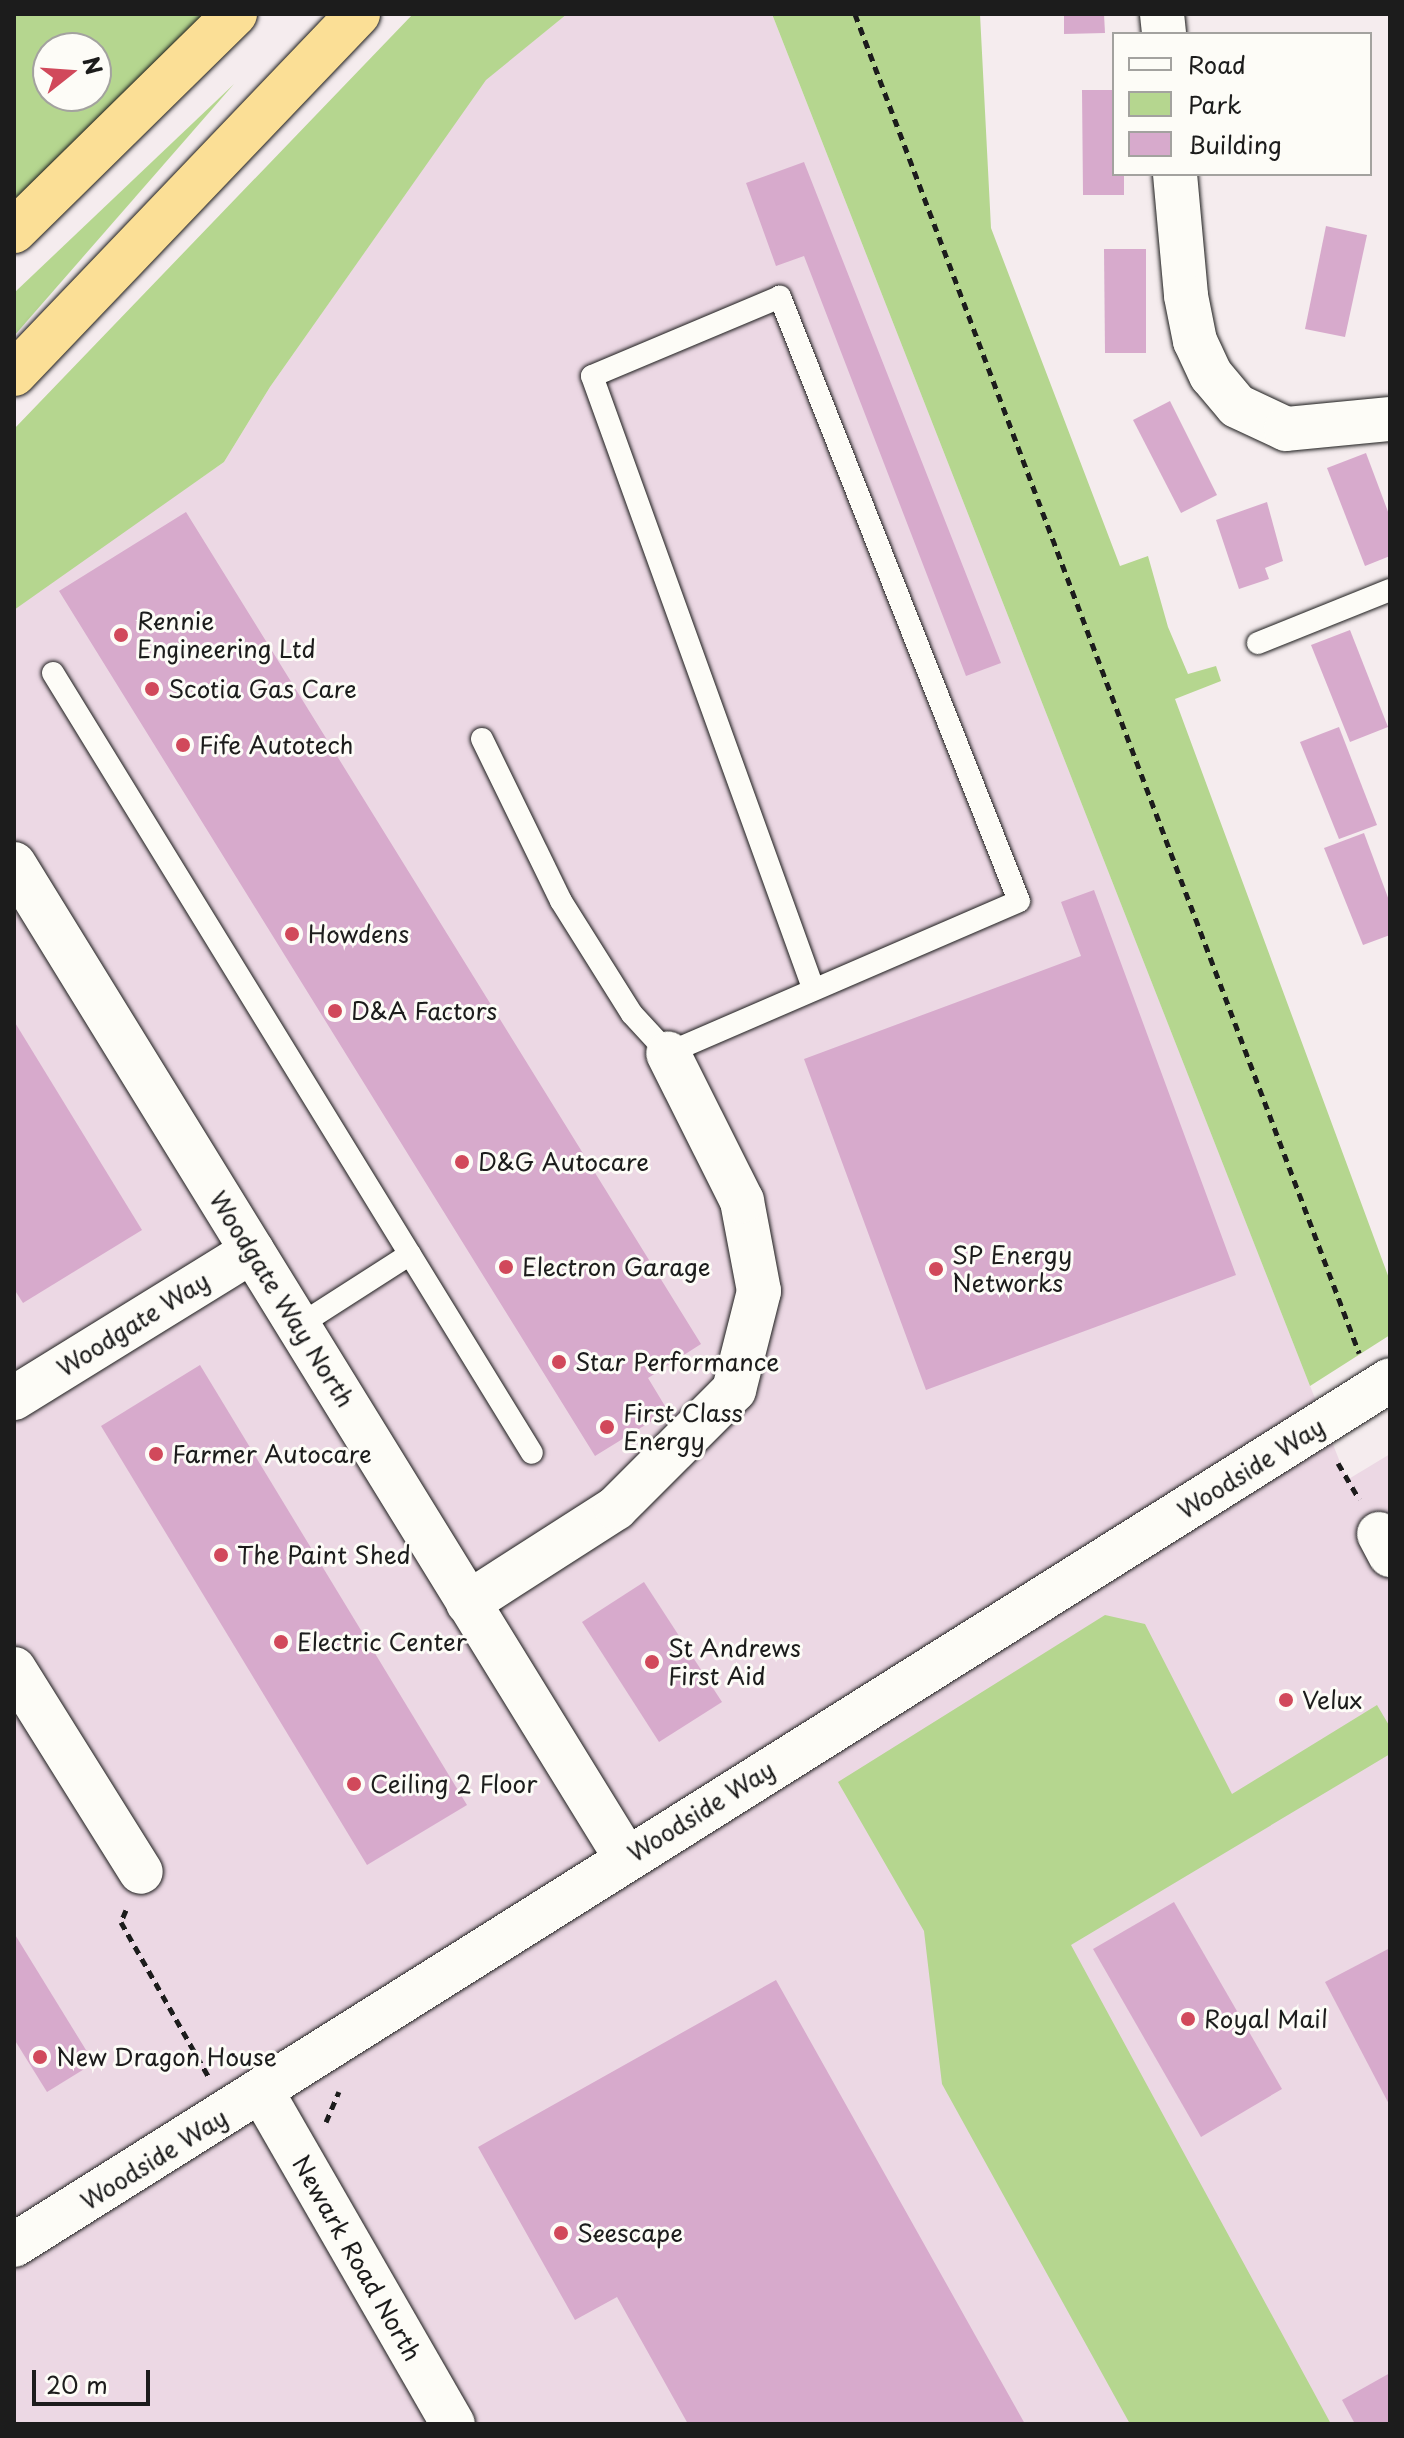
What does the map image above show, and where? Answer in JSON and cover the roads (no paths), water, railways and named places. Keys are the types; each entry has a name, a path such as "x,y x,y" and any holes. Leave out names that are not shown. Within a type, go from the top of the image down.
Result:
{"highway":[{"path":"14,231 235,14"},
{"path":"14,374 358,14"}],"street":[{"path":"1175,176 1186,296 1195,341 1211,375 1237,406 1286,429 1390,419"},
{"name":"Woodgate Way North","path":"14,864 626,1858"},
{"path":"468,1603 616,1508 734,1390 759,1291 742,1201 668,1053"},
{"name":"Woodgate Way","path":"14,1398 252,1251"},
{"name":"Woodside Way","path":"14,2245 1317,1427 1374,1367"},
{"path":"14,1669 141,1872"},
{"name":"Newark Road North","path":"247,2101 453,2424"}],"lane":[{"path":"482,739 561,901 632,1014 668,1053 1019,901 780,297 592,376 813,988"},
{"path":"1258,643 1390,590"},
{"path":"53,673 532,1453"},
{"path":"298,1326 410,1254"}],"place":[{"name":"Rennie Engineering Ltd","path":"121,635"},
{"name":"Scotia Gas Care","path":"152,689"},
{"name":"Fife Autotech","path":"183,745"},
{"name":"Howdens","path":"292,934"},
{"name":"D&A Factors","path":"335,1011"},
{"name":"D&G Autocare","path":"462,1162"},
{"name":"Electron Garage","path":"506,1267"},
{"name":"SP Energy Networks","path":"936,1269"},
{"name":"Star Performance","path":"559,1362"},
{"name":"First Class Energy","path":"607,1427"},
{"name":"Farmer Autocare","path":"156,1454"},
{"name":"The Paint Shed","path":"221,1555"},
{"name":"Electric Center","path":"281,1642"},
{"name":"St Andrews First Aid","path":"652,1662"},
{"name":"Velux","path":"1286,1700"},
{"name":"Ceiling 2 Floor","path":"354,1784"},
{"name":"Royal Mail","path":"1188,2019"},
{"name":"New Dragon House","path":"40,2057"},
{"name":"Seescape","path":"561,2233"}]}
